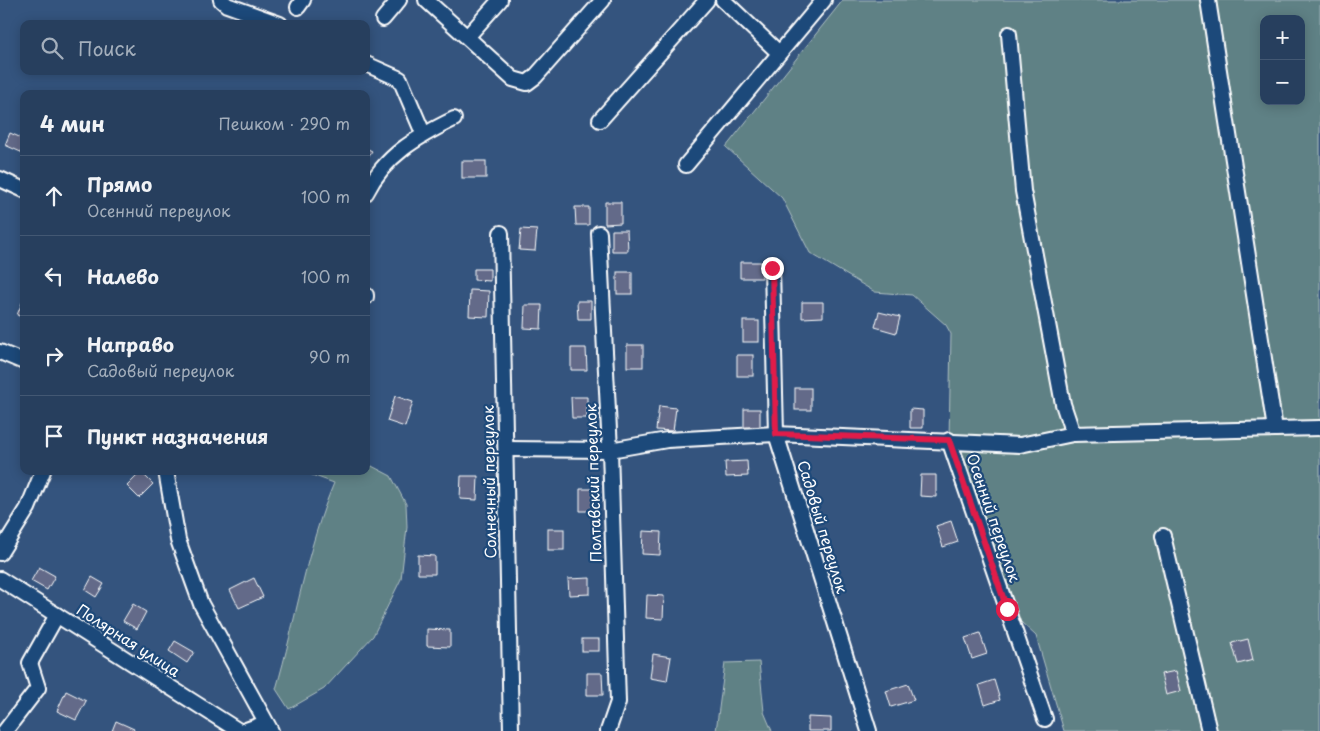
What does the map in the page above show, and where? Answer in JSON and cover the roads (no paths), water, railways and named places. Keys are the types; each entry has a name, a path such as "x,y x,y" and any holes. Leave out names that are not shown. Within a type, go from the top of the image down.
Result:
{"street":[{"path":"221,0 227,5 269,20"},
{"path":"383,19 399,0"},
{"path":"426,0 468,36 513,79 527,83 535,77 603,0"},
{"path":"468,36 500,0"},
{"path":"600,120 707,0"},
{"path":"723,0 779,53"},
{"path":"686,165 824,0"},
{"path":"1208,0 1275,429"},
{"path":"1010,34 1023,191 1063,404 1073,434"},
{"path":"370,66 400,79 423,133"},
{"path":"370,185 375,175 416,137 454,119"},
{"path":"0,179 20,188"},
{"name":"Солнечный переулок","path":"501,233 511,731"},
{"name":"Полтавский переулок","path":"599,233 610,450 618,702 608,731"},
{"name":"Садовый переулок","path":"772,268 776,434 869,731"},
{"path":"0,352 20,360"},
{"path":"506,449 610,450 667,440 776,434 949,440 1020,445 1073,434 1320,428"},
{"name":"Осенний переулок","path":"949,440 1045,719"},
{"path":"0,553 28,508 41,475"},
{"path":"167,475 178,540 201,604 269,727 244,731"},
{"path":"1163,536 1209,731"},
{"name":"Полярная улица","path":"0,578 239,731"},
{"path":"5,731 38,688 30,663 57,615"}]}
